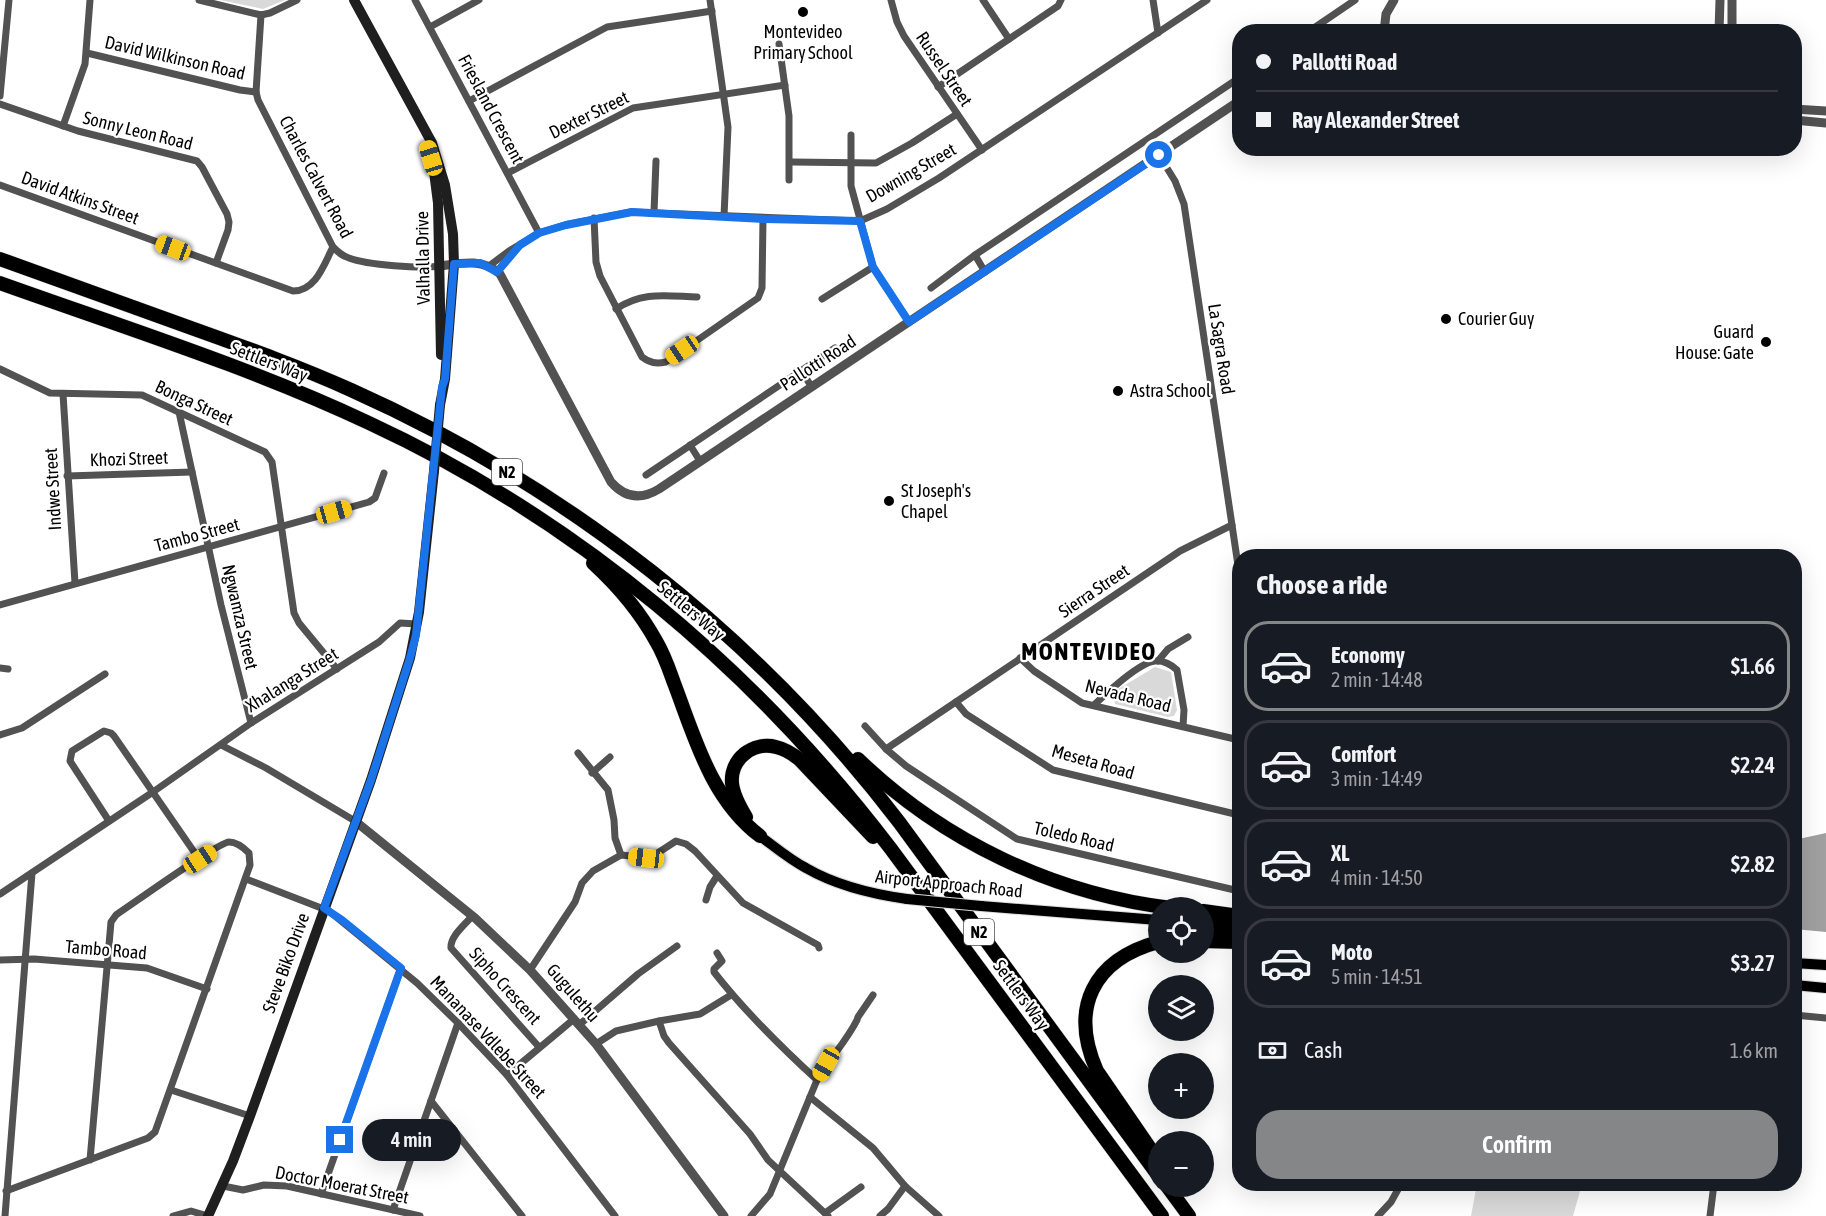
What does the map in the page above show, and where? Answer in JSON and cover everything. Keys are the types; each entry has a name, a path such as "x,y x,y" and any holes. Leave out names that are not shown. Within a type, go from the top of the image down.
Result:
{"highway":[{"name":"Settlers Way","path":"0,259 300,369 389,407 450,439 551,499 641,563 721,630 791,697 847,758 891,811 1148,1161"},
{"name":"Settlers Way","path":"0,283 308,396 394,435 501,494 570,539 641,591 758,695 814,754 858,806 1162,1216"},
{"path":"452,466 469,480 520,512 588,560 626,598 657,642 705,765 714,782 738,817 760,836"},
{"path":"791,697 897,794 933,820 971,843 1010,863 1062,883 1115,898 1148,904"},
{"path":"760,836 736,799 732,786 732,774 736,763 745,752 762,746 774,746 788,751 806,765 919,887"},
{"path":"1214,913 1232,915"},
{"path":"1214,941 1232,942"},
{"path":"1148,944 1123,955 1097,981 1089,999 1085,1017 1090,1055 1097,1071 1148,1145"},
{"path":"1175,1197 1189,1216"},
{"path":"1183,1197 1196,1216"}],"main road":[{"name":"Valhalla Drive","path":"354,0 432,142 445,185 453,234 454,264 446,368 434,471"},
{"name":"Valhalla Drive","path":"423,129 437,185 442,387"},
{"name":"Steve Biko Drive","path":"208,1216 223,1186 250,1116 324,908 358,823 410,658 417,624 434,471"},
{"name":"Airport Approach Road","path":"760,836 795,861 827,879 854,889 907,899 1148,919"},
{"path":"1214,923 1232,924"},
{"path":"1214,930 1232,932"},
{"path":"1802,964 1826,965"},
{"path":"1802,986 1826,988"}],"street":[{"path":"0,96 9,0"},
{"path":"63,126 85,64 90,0"},
{"path":"199,0 261,15 270,14 297,0"},
{"name":"Friesland Crescent","path":"416,0 539,233"},
{"path":"430,27 479,0"},
{"path":"710,0 728,127 724,216"},
{"name":"Russel Street","path":"891,0 897,22 938,87 982,150"},
{"path":"983,0 1009,39"},
{"path":"938,87 1058,6 1061,0"},
{"path":"1153,0 1158,33"},
{"name":"Downing Street","path":"493,269 520,245 539,233 594,218 632,212 860,221 905,199 982,150 1207,0"},
{"path":"1320,24 1355,0"},
{"path":"1385,24 1386,14 1394,0"},
{"path":"1719,24 1720,0"},
{"path":"1732,0 1732,24"},
{"path":"469,101 607,27 712,11"},
{"name":"Charles Calvert Road","path":"261,15 256,92 333,247 343,256 354,260 417,267 440,266"},
{"path":"779,44 789,116 791,162 789,180"},
{"name":"David Wilkinson Road","path":"87,53 256,92"},
{"path":"931,288 975,255 1232,83"},
{"name":"Dexter Street","path":"508,173 628,109 785,85"},
{"name":"Sonny Leon Road","path":"0,104 63,126 197,161 228,218 228,230 216,263"},
{"name":"Pallotti Road","path":"493,269 509,290 604,469 616,487 629,495 644,496 652,493 812,387 1232,106"},
{"path":"1802,110 1826,111"},
{"path":"791,162 876,163 957,114"},
{"path":"1802,121 1826,123"},
{"path":"851,135 851,186 873,267 909,322"},
{"name":"La Sagra Road","path":"1149,139 1174,181 1184,204 1236,549"},
{"path":"654,212 656,161"},
{"name":"David Atkins Street","path":"0,185 286,289 297,291 312,284 333,247"},
{"path":"594,218 597,268 642,357 653,363 666,362 758,297 762,288 764,219"},
{"path":"975,255 985,272"},
{"path":"440,266 471,262 493,269"},
{"path":"822,299 873,267"},
{"path":"616,309 627,301 649,295 697,297"},
{"name":"Pallotti Road","path":"646,474 835,348"},
{"name":"Bonga Street","path":"0,371 42,390 63,394 136,394 265,452 269,456 273,470 281,527"},
{"path":"801,371 812,387"},
{"name":"Indwe Street","path":"63,394 75,584"},
{"name":"Ngwamza Street","path":"179,412 221,605 251,723"},
{"path":"690,445 700,461"},
{"name":"Khozi Street","path":"67,476 192,472"},
{"name":"Tambo Street","path":"0,605 373,500 384,473"},
{"name":"Sierra Street","path":"886,749 1180,551 1232,525"},
{"path":"281,527 296,618 337,669"},
{"name":"Xhalanga Street","path":"0,894 153,792 251,723 379,642 400,622 417,624"},
{"path":"1158,661 1168,649 1188,637"},
{"name":"Nevada Road","path":"1020,658 1034,672 1075,699 1232,739"},
{"path":"1094,705 1113,686 1148,663 1158,661 1173,666 1177,670 1184,710 1183,726"},
{"path":"0,735 22,728 105,674"},
{"name":"Meseta Road","path":"956,702 966,714 1053,770 1232,813"},
{"name":"Toledo Road","path":"865,726 906,766 1020,840 1232,889"},
{"path":"109,821 70,761 72,751 100,733 111,733 200,859"},
{"path":"221,745 266,768 358,823"},
{"path":"578,753 592,773 609,790 615,820 615,837 621,855"},
{"path":"592,773 610,757"},
{"name":"Gugulethu","path":"358,823 502,941 530,970 596,1044 724,1216"},
{"path":"530,970 574,902 584,879 593,870 621,855 650,858 679,841 695,851 750,908 818,945 819,948"},
{"path":"6,1191 90,1161 152,1136 171,1090 246,879 250,865 249,853 244,848 233,843 223,844 116,915 109,926 90,1161"},
{"path":"4,1216 32,873"},
{"path":"706,900 717,876"},
{"name":"Mananase Vdlebe Street","path":"246,879 324,908 401,968 458,1023 507,1076 615,1216"},
{"name":"Sipho Crescent","path":"472,916 454,937 451,948 539,1047"},
{"path":"507,1076 539,1047 577,1022 677,946"},
{"path":"717,953 722,961 714,972 731,995 817,1080"},
{"name":"Tambo Road","path":"0,960 25,959 155,970 207,988"},
{"path":"321,1194 401,968"},
{"path":"596,1044 616,1031 700,1014 731,995"},
{"path":"751,1216 766,1199 817,1080 873,995"},
{"path":"1802,1016 1826,1018"},
{"path":"659,1021 669,1043 750,1134 768,1160 826,1215 861,1187"},
{"path":"397,1212 458,1023"},
{"path":"171,1090 250,1116"},
{"path":"810,1097 873,1148 905,1186 939,1216"},
{"path":"431,1101 522,1216"},
{"name":"Doctor Moerat Street","path":"223,1186 243,1190 260,1185 276,1185 420,1216"},
{"path":"880,1216 905,1186"},
{"path":"1378,1216 1391,1202 1397,1191"},
{"path":"1710,1216 1713,1191"},
{"path":"173,1216 191,1211 208,1216"}],"shaded area":[{"path":"220,0 285,0 263,9"},
{"path":"1155,667 1171,672 1177,710 1174,716 1168,717 1115,704 1113,696 1115,691"},
{"path":"1826,833 1826,932 1802,930 1802,838"},
{"path":"1476,1191 1580,1191 1573,1216 1471,1216"}],"place":[{"name":"Montevideo Primary School","path":"803,12"},
{"name":"Courier Guy","path":"1446,319"},
{"name":"Guard House: Gate","path":"1766,342"},
{"name":"Astra School","path":"1118,391"},
{"name":"St Joseph's Chapel","path":"889,501"}],"district":[{"name":"MONTEVIDEO","path":"1089,652"}],"route":[{"path":"340,1140 401,968 324,908 359,807 371,780 416,635 442,387 445,379 454,264 480,263 497,272 520,245 539,233 594,218 632,212 860,221 873,267 909,322 1159,155"}]}
